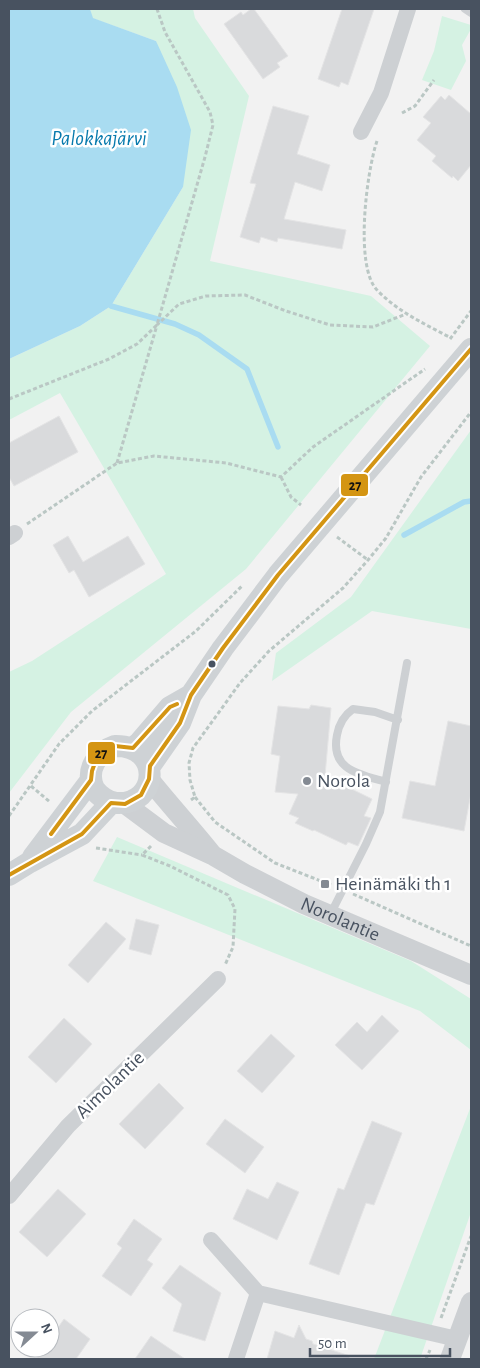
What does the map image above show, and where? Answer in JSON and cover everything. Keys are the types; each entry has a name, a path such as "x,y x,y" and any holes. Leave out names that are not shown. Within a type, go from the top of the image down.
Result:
{"main road":[{"path":"9,875 82,834 118,803 134,800 141,795 146,787 149,772 180,723 191,695 223,648 278,575 471,349"},
{"path":"132,748 140,742 170,708 191,695"},
{"path":"118,803 100,796 94,789 91,771 99,755 106,749 115,746 132,748 140,753 149,772"},
{"path":"30,862 92,780"}],"street":[{"path":"361,132 381,93 408,9"},
{"name":"Norolantie","path":"149,772 177,814 214,856"},
{"name":"Norolantie","path":"118,803 164,833 214,856 304,904 471,975"},
{"name":"Aimolantie","path":"9,1196 68,1126 218,979"},
{"path":"211,1240 258,1293 457,1339"},
{"path":"236,1359 258,1293"},
{"path":"450,1359 471,1302"}],"lane":[{"path":"465,9 471,13"},
{"path":"330,915 380,812 407,663"},
{"path":"386,782 349,770 341,763 336,750 337,734 344,715 352,709 376,712 398,720"}],"path":[{"path":"117,463 205,157 212,125 210,112 165,32 157,9"},
{"path":"402,113 415,106 434,80"},
{"path":"375,147 366,187 364,230 366,264 376,289 406,314 451,338"},
{"path":"9,400 109,359 130,348 137,344 180,304 206,296 245,295 330,325 373,327 406,314"},
{"path":"446,344 471,312"},
{"path":"413,384 430,363"},
{"path":"281,477 313,447 425,369"},
{"path":"471,412 421,477 386,538 343,588 269,651 240,683 193,748 189,763 190,780 195,797 215,822 275,863 471,946"},
{"path":"12,535 117,463 154,456 226,463 281,477 291,497 301,505"},
{"path":"337,537 368,560"},
{"path":"9,816 59,744 92,711 196,631 248,580"},
{"path":"177,814 195,797"},
{"path":"164,833 142,855 170,866 228,895 235,909 233,947 218,979"},
{"path":"426,1359 471,1236"}],"green space":[{"path":"90,9 193,9 195,18 249,96 210,261 371,296 430,346 246,569 71,712 9,793 9,672 32,661 166,574 60,393 9,420 9,359 80,326 111,306 183,187 156,41 92,18"},
{"path":"442,16 471,25 471,29 462,45 466,61 451,90 422,80 434,51"},
{"path":"471,430 471,629 372,611 272,681 276,653 351,597"},
{"path":"117,837 411,961 471,999 471,1050 420,1011 93,881"},
{"path":"471,1106 471,1212 420,1359 374,1359"}],"water":[{"name":"Palokkajärvi","path":"9,9 90,9 93,18 156,41 177,87 191,130 183,187 111,306 80,326 9,359"}],"building":[{"path":"254,9 288,56 277,63 280,67 263,79 224,24 241,12 243,15"},
{"path":"342,9 374,9 348,85 341,82 339,87 318,79"},
{"path":"449,95 471,114 471,165 458,181 432,161 436,156 417,140 431,123 423,117 441,96 445,100"},
{"path":"273,106 309,116 297,154 330,165 322,191 295,182 284,219 346,230 342,249 278,238 277,242 261,237 259,243 240,237 256,184 250,183"},
{"path":"59,416 78,452 14,486 9,477 9,443"},
{"path":"68,536 83,562 128,536 145,564 89,597 74,570 69,573 53,545"},
{"name":"Norola","path":"311,705 331,708 325,776 372,799 364,816 371,818 358,846 348,842 346,845 295,823 299,818 289,814 298,794 275,792 280,756 271,754 278,706 309,709"},
{"path":"448,721 471,726 471,793 464,831 402,818 410,781 435,786"},
{"path":"136,919 159,925 151,955 129,949"},
{"path":"106,922 126,939 88,983 68,965"},
{"path":"382,1015 399,1031 362,1070 335,1045 357,1022 367,1032"},
{"path":"64,1018 92,1044 56,1083 28,1057"},
{"path":"271,1034 295,1056 262,1093 237,1071"},
{"path":"159,1083 184,1108 145,1149 119,1124"},
{"path":"225,1119 264,1147 245,1173 206,1144"},
{"path":"372,1121 402,1133 374,1205 366,1203 339,1275 309,1264 338,1188 344,1190"},
{"path":"277,1182 299,1192 277,1240 233,1219 247,1189 268,1199"},
{"path":"58,1189 86,1214 47,1257 19,1232"},
{"path":"134,1219 162,1239 147,1260 153,1264 131,1296 102,1276 122,1248 117,1244"},
{"path":"180,1265 221,1293 205,1341 173,1331 182,1304 162,1288"},
{"path":"64,1319 90,1339 76,1359 36,1359 60,1358 60,1325"},
{"path":"299,1325 306,1339 312,1341 313,1344 350,1356 349,1359 267,1359 275,1331 294,1338"},
{"path":"151,1336 185,1359 135,1359"}],"waterway":[{"path":"111,306 175,324 199,335 247,369 278,447"},
{"path":"404,535 464,502 471,501"}],"transit line":[{"name":"27","path":"9,875 82,834 111,803 125,804 141,795 149,779 150,766 180,723 191,695 223,648 278,575 471,349"},
{"name":"27","path":"51,834 91,780 97,757 108,748 115,746 133,748 170,707 177,704"}],"place":[{"name":"Norola","path":"307,781"},
{"name":"Heinämäki th 1","path":"325,884"}]}
